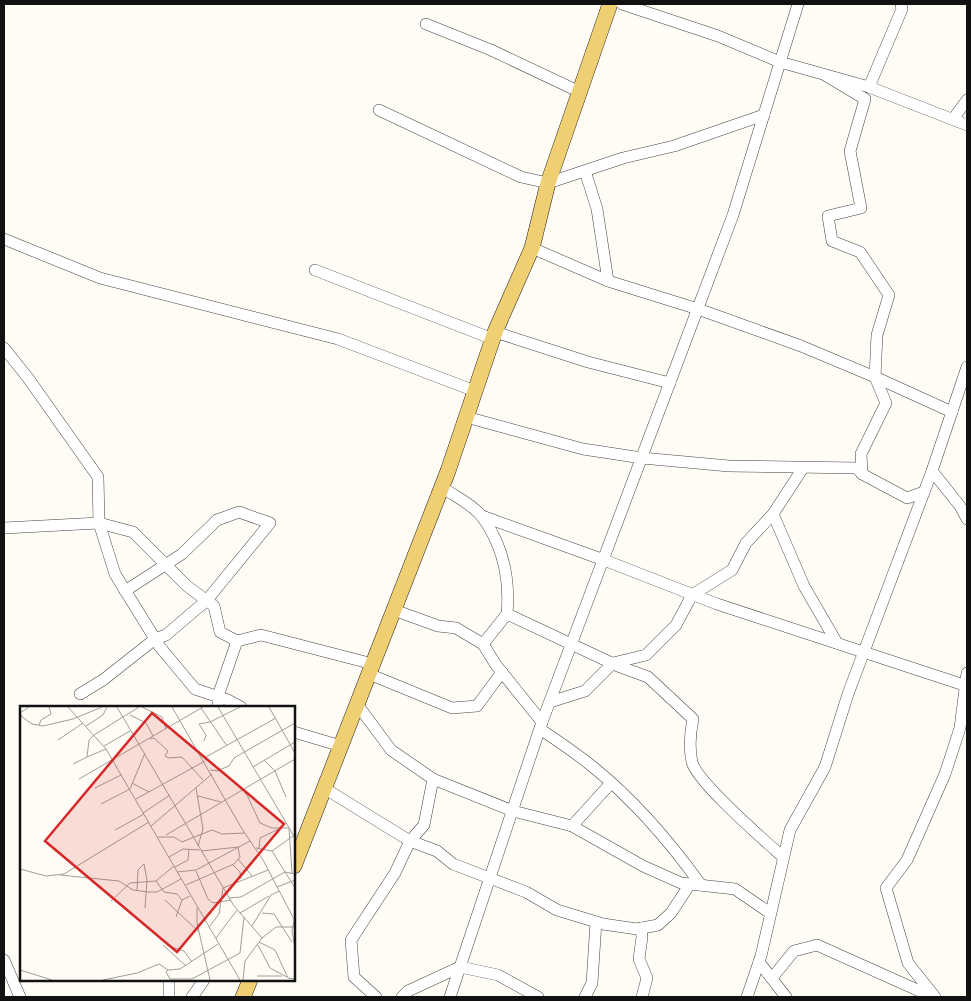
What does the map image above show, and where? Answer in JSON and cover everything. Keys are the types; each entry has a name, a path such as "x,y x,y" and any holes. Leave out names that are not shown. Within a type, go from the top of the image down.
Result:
{"main road":[{"path":"297,849 341,746 442,487 494,335 532,248 548,183 610,4"},
{"path":"244,997 250,981"}],"street":[{"path":"622,4 718,36 780,62 869,87 967,125"},
{"path":"450,997 541,726 733,215 798,4"},
{"path":"869,87 902,8 901,4"},
{"path":"426,24 491,50 580,92"},
{"path":"825,75 865,99 850,151 861,208 828,216 832,241 860,252 889,295 877,335 875,377 886,403 861,454 862,474"},
{"path":"952,119 967,100"},
{"path":"378,110 513,174 548,183 623,158 674,146 764,115"},
{"path":"585,171 598,209 608,281"},
{"path":"4,239 100,278 338,339 475,391"},
{"path":"532,248 608,281 801,346 952,412"},
{"path":"315,270 494,335 670,383"},
{"path":"4,348 28,378 98,478 99,523 115,574 155,639 195,689 218,702 236,706"},
{"path":"747,997 759,962 790,830 825,767 864,652 932,471 952,412 962,398 967,367"},
{"path":"466,417 583,449 642,458 730,466 857,468 862,474 907,498 924,492"},
{"path":"550,702 585,691 613,663 646,655 676,625 692,595 732,570 746,543 773,514 803,468"},
{"path":"932,471 964,508 967,519"},
{"path":"442,487 482,516 604,560 692,595 966,686"},
{"path":"80,694 103,680 155,639 166,635 207,600 270,523 239,512 217,520 197,541 165,566 125,591"},
{"path":"773,514 804,586 837,643"},
{"path":"482,516 504,557 509,592 507,614 484,644"},
{"path":"4,528 99,523 133,532 165,566 187,586 214,606 220,632 237,641 261,635 371,669 452,708 477,706 502,672"},
{"path":"394,610 438,626 456,628 484,644 541,726 611,783 675,849 695,884"},
{"path":"507,614 648,677 693,719 690,734 692,763 735,813 784,857"},
{"path":"218,702 237,641"},
{"path":"934,997 908,963 886,888 908,860 945,774 960,728 967,673"},
{"path":"357,704 391,750 433,779 513,812 572,826 643,866 681,882 735,889 770,913"},
{"path":"295,732 341,746"},
{"path":"376,997 354,977 351,940 395,873 410,841 424,825 433,779"},
{"path":"572,826 611,783"},
{"path":"324,788 410,841 437,851 453,864 526,892 557,910 596,922 641,928 658,925 671,913 695,884"},
{"path":"585,997 592,982 596,922"},
{"path":"641,928 642,937 639,959 647,978 642,997"},
{"path":"772,978 794,951 817,945 934,997"},
{"path":"4,960 20,997"},
{"path":"759,962 786,997"},
{"path":"402,997 408,991 460,967 498,975 538,997"},
{"path":"169,981 169,997"},
{"path":"192,997 203,981"}]}
